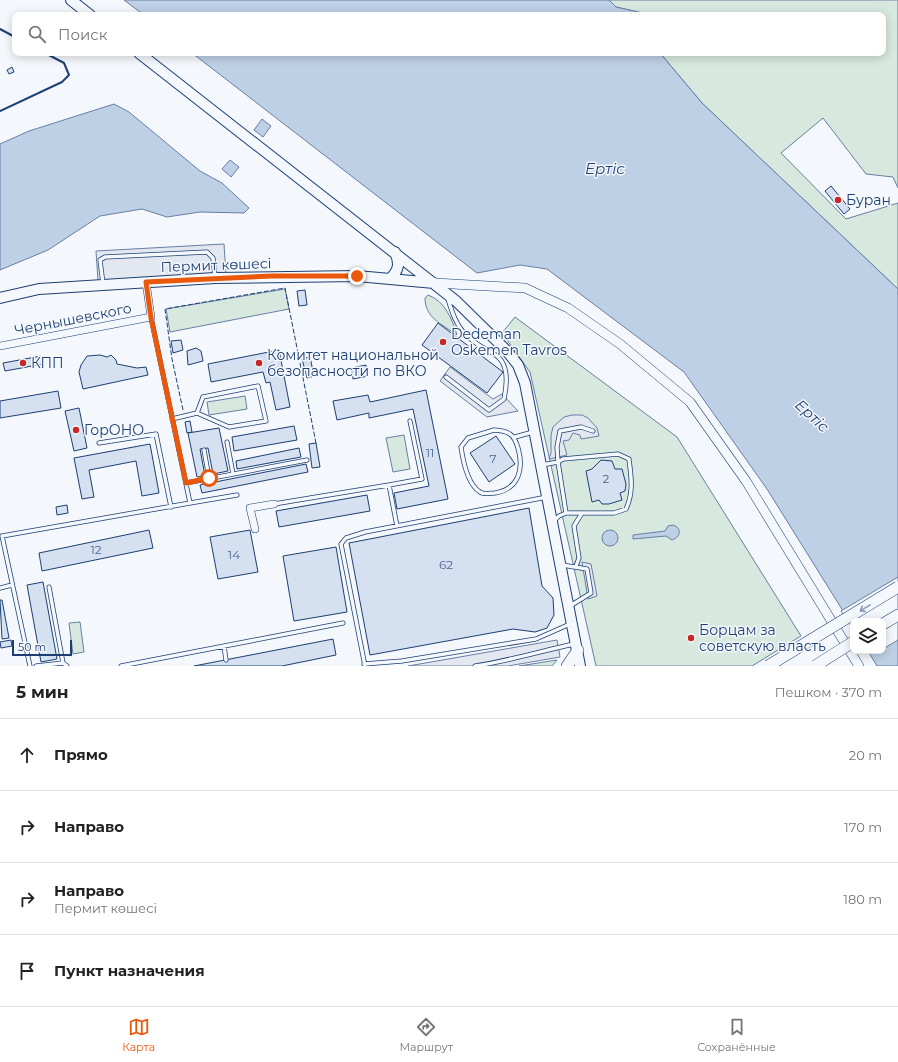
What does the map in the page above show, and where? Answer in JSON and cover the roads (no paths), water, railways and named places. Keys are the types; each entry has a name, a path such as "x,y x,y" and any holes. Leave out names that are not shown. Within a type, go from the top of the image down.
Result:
{"main road":[{"path":"70,0 86,12"},
{"path":"143,56 435,283 486,328 518,365 525,383 581,665"},
{"path":"390,279 397,272 399,262 395,252"},
{"name":"Пермит көшесі","path":"0,298 39,289 215,278 357,276 435,283"},
{"path":"768,666 898,587"},
{"path":"886,622 898,615"},
{"path":"815,666 850,644"},
{"path":"567,666 578,647"}],"street":[{"path":"146,282 151,318"},
{"path":"435,283 525,288 568,308 620,344 690,402 746,481 859,666"},
{"name":"Чернышевского","path":"0,346 151,318"},
{"path":"255,529 250,508 274,504"}],"lane":[{"path":"103,285 100,260 105,257 207,252 213,258 215,278"},
{"path":"445,292 455,319 465,334 483,349 495,354 504,365 507,381 504,399 489,410 446,377"},
{"path":"151,318 190,503"},
{"path":"172,419 197,413 229,427 266,421 258,386 203,398 197,413"},
{"path":"274,504 422,479 410,421"},
{"path":"566,513 558,462 557,447 560,431 581,427 593,432"},
{"path":"515,437 521,458 518,478 504,491 484,494 479,491 469,478 463,461 461,447 468,438 494,430 505,431 515,437 534,432"},
{"path":"99,443 156,434 171,507"},
{"path":"227,442 233,474"},
{"path":"204,450 209,478"},
{"path":"541,465 558,462 563,459 618,454 629,459 632,481 631,499 626,509 614,513 566,513 553,521"},
{"path":"186,483 307,460"},
{"path":"389,485 397,526"},
{"path":"30,666 1,536 237,495"},
{"path":"548,496 354,534 346,538 341,544 364,665 402,661 536,639 573,623"},
{"path":"576,566 579,558 574,526 582,513"},
{"path":"562,565 576,566 587,569 591,593 570,606"},
{"path":"0,588 12,585"},
{"path":"49,587 63,663 67,666"},
{"path":"121,666 343,623"},
{"path":"224,646 226,660"},
{"path":"475,666 502,662 533,652 578,647"},
{"path":"36,666 63,663"}],"water":[{"path":"124,0 609,0 616,7 638,12 140,12"},
{"name":"Ертіс","path":"196,56 663,56 702,103 898,289 898,666 877,666 870,654 886,654 886,618 850,618 850,622 767,489 684,372 547,269 520,265 477,273"},
{"path":"114,104 129,112 200,171 222,183 249,208 244,213 200,212 167,217 142,209 100,216 48,250 0,270 0,144 29,131"},
{"path":"262,119 271,126 263,137 254,130"},
{"path":"230,160 239,167 231,177 222,169"},
{"path":"673,525 679,530 679,535 675,539 672,540 666,536 633,539 633,535 665,531 668,526"},
{"path":"610,530 617,535 618,538 613,545 610,546 603,541 602,538 607,531"}],"place":[{"name":"Буран","path":"838,200"},
{"name":"Dedeman Oskemen Tavros","path":"443,342"},
{"name":"КПП","path":"23,363"},
{"name":"Комитет национальной безопасности по ВКО","path":"259,363"},
{"name":"ГорОНО","path":"76,430"},
{"name":"Борцам за советскую власть","path":"691,638"}]}
